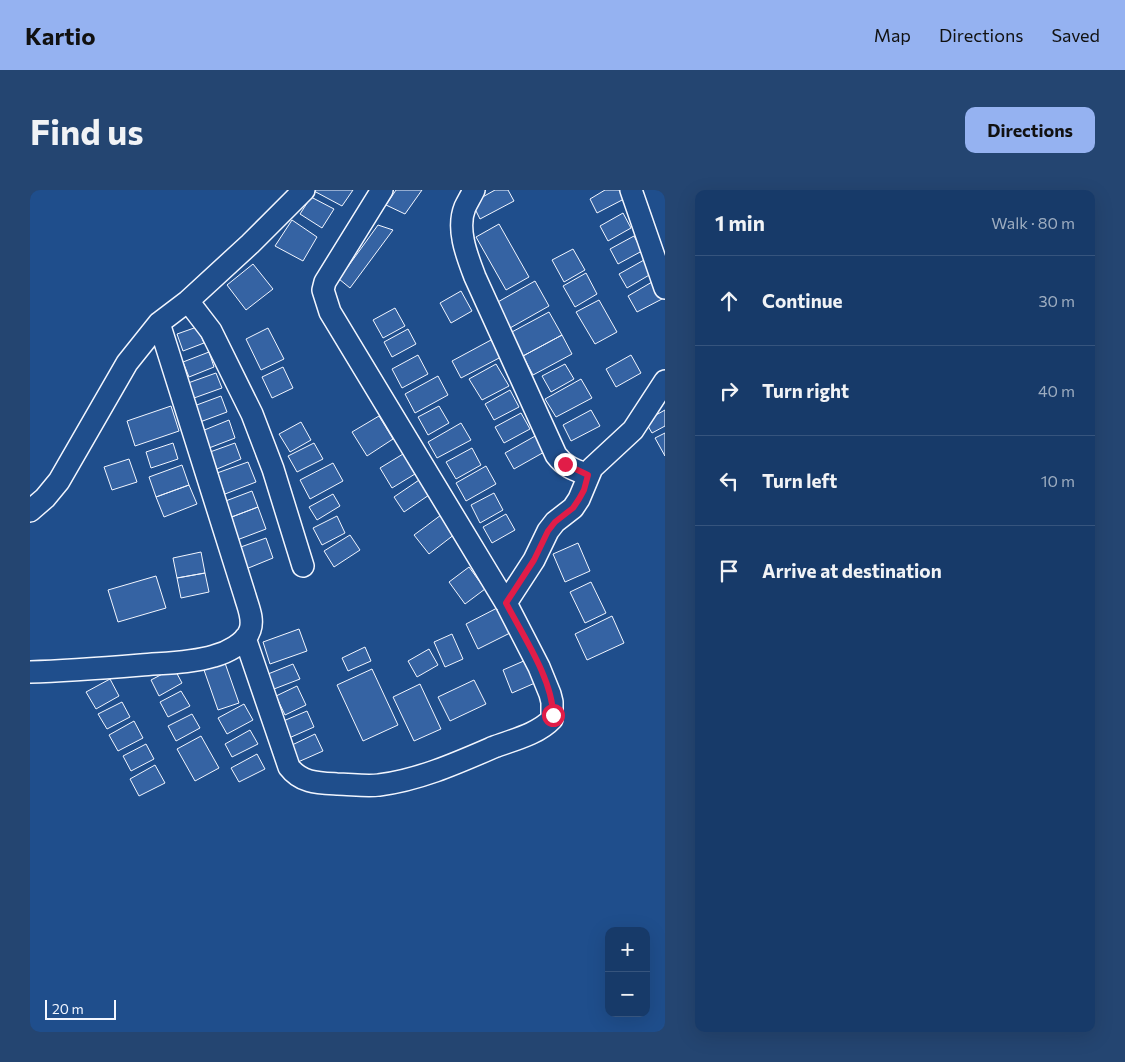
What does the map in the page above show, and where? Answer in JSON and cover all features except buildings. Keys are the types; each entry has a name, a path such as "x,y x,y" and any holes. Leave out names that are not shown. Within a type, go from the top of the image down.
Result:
{"street":[{"path":"30,511 45,498 59,481 127,363 159,323 188,301 250,244 304,190"},
{"path":"245,638 285,760 294,774 316,783 377,786 441,769 529,733 552,719 550,694 539,667 506,603 330,312 323,290 326,282 382,190"},
{"path":"474,190 463,215 462,231 467,256 475,277 556,455 568,467 588,475"},
{"path":"631,190 665,288"},
{"path":"188,301 211,330 252,414 273,468 302,566"},
{"path":"30,672 201,659 227,651 245,638 250,631 252,621 245,596 159,323"},
{"path":"506,603 534,560 548,531 555,522 573,508 579,499 584,490 588,475 595,463 640,422 665,380"}],"route":[{"path":"553,715 550,694 539,667 506,603 534,560 541,542 548,531 555,522 573,508 584,490 588,475 565,464"}]}
